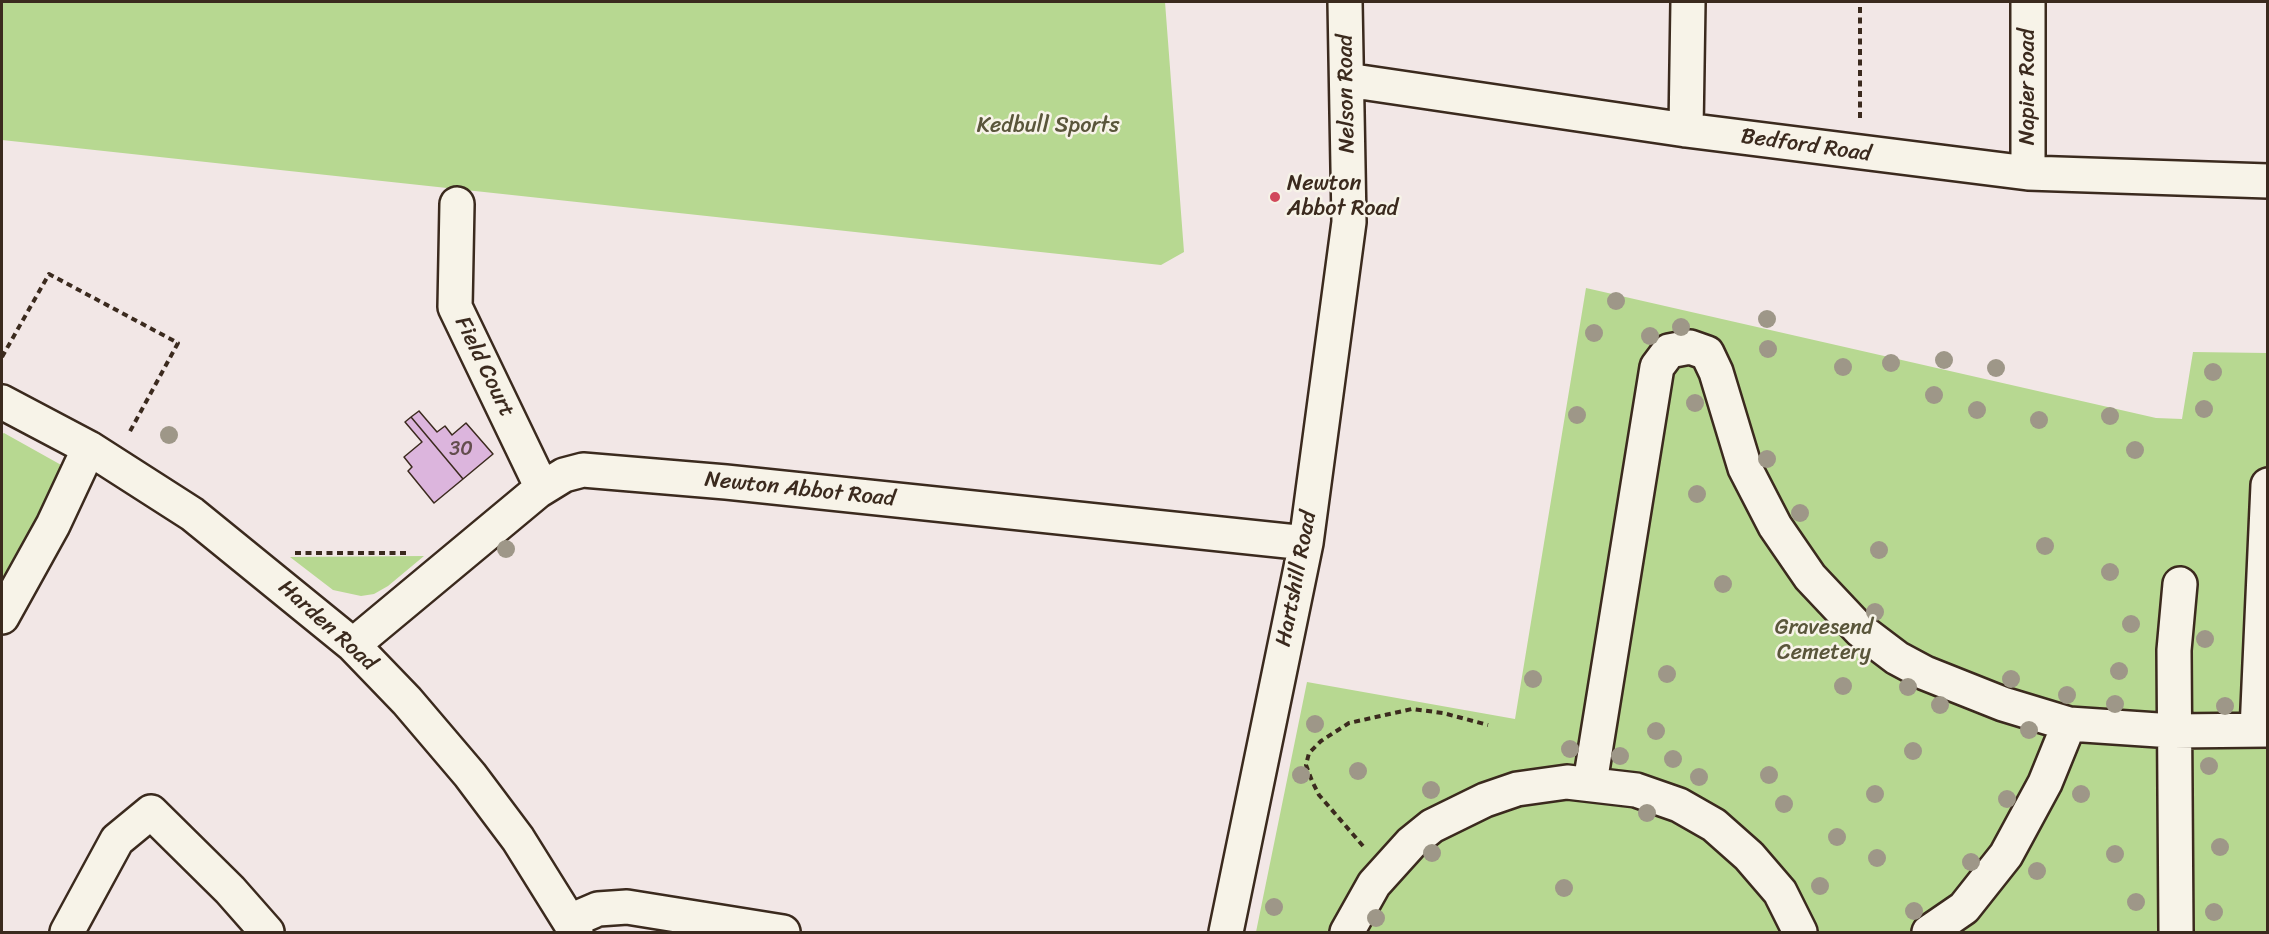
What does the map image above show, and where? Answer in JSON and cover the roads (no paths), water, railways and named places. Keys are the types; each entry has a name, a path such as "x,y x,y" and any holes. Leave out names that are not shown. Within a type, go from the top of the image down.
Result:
{"street":[{"name":"Nelson Road","path":"1345,2 1349,222"},
{"path":"1686,130 1688,2"},
{"name":"Napier Road","path":"2028,2 2028,173"},
{"name":"Bedford Road","path":"1347,80 1686,130 2028,173 2268,181"},
{"name":"Field Court","path":"457,204 455,307 542,488"},
{"name":"Hartshill Road","path":"1226,933 1306,543 1349,222"},
{"path":"1590,783 1657,367 1669,351 1690,347 1707,353 1716,372 1745,468 1774,526 1810,577 1860,630 1897,658 1925,673 2003,704 2069,724 2174,731 2262,730 2268,485"},
{"name":"Harden Road","path":"2,402 101,455 224,538 353,645 407,701 470,775 518,839 573,927"},
{"path":"2,617 53,525 101,455"},
{"name":"Newton Abbot Road","path":"353,645 542,488 571,472 610,471 1306,543"},
{"path":"2176,933 2174,650 2180,584"},
{"path":"1929,933 1964,908 2006,855 2046,783 2069,724"},
{"path":"1347,933 1358,908 1385,872 1411,843 1432,826 1485,800 1517,789 1543,784 1590,783 1636,790 1679,805 1714,825 1749,856 1780,892 1800,933"},
{"path":"67,933 117,840 152,812 230,890 267,933"},
{"path":"573,927 598,909 619,907 783,933"}],"place":[{"name":"Newton Abbot Road","path":"1275,197"}],"park label":[{"name":"Kedbull Sports","path":"1048,126"},
{"name":"Gravesend Cemetery","path":"1824,640"}]}
